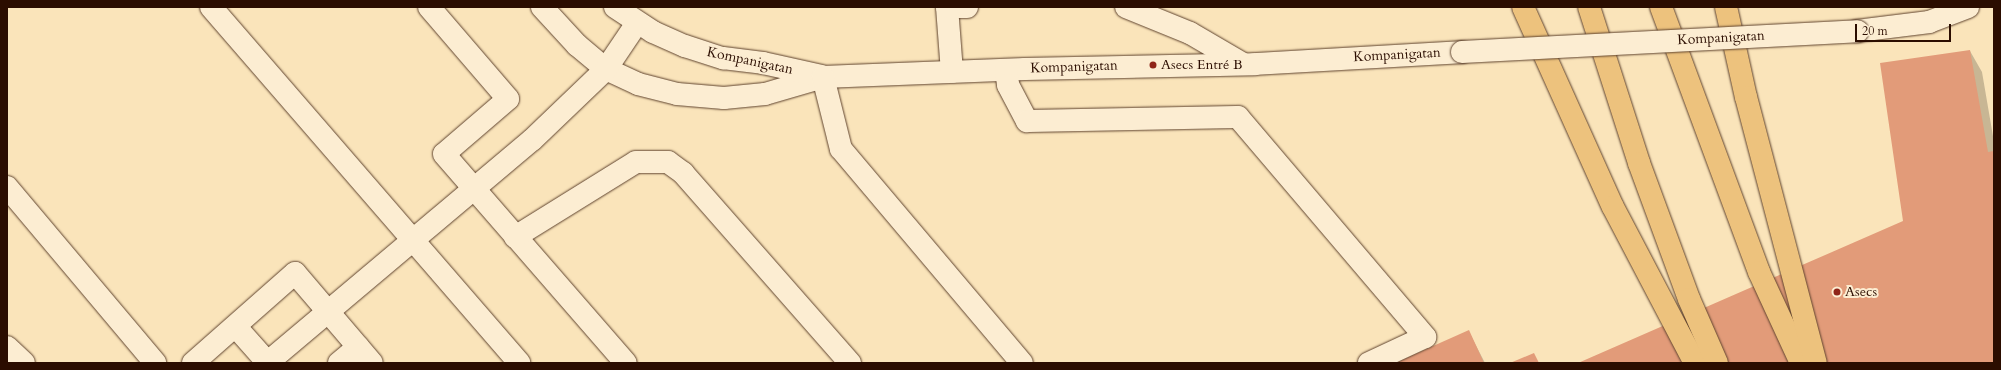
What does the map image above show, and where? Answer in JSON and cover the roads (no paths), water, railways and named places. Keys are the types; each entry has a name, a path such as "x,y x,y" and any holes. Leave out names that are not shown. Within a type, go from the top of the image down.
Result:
{"highway":[{"path":"1522,7 1613,207 1695,363"},
{"path":"1589,7 1639,163 1689,299 1717,363"},
{"path":"1661,7 1759,272 1800,363"},
{"path":"1726,7 1746,96 1816,363"}],"street":[{"path":"211,7 519,363"},
{"path":"429,7 508,98 444,154 626,363"},
{"name":"Kompanigatan","path":"542,7 577,45 606,69 638,84 677,94 724,98 765,94 823,77 1006,70 1243,64 1857,31 1929,22 1968,7"},
{"name":"Kompanigatan","path":"614,7 638,23 685,46 723,58 763,63 823,77"},
{"path":"952,72 947,7 966,7"},
{"path":"1126,7 1190,33 1243,64"},
{"path":"236,327 268,363 326,311 413,241 532,140 606,69 638,23"},
{"path":"1006,70 1008,85 1027,121 1238,117 1425,337 1369,363"},
{"path":"823,77 841,149 1022,363"},
{"path":"515,237 636,162 668,162 683,173 850,363"},
{"path":"7,187 155,363"},
{"path":"192,363 236,327 295,273 372,363"},
{"path":"7,347 24,363"},
{"path":"339,363 358,347"}],"place":[{"name":"Asecs Entré B","path":"1153,65"},
{"name":"Asecs","path":"1837,292"}]}
